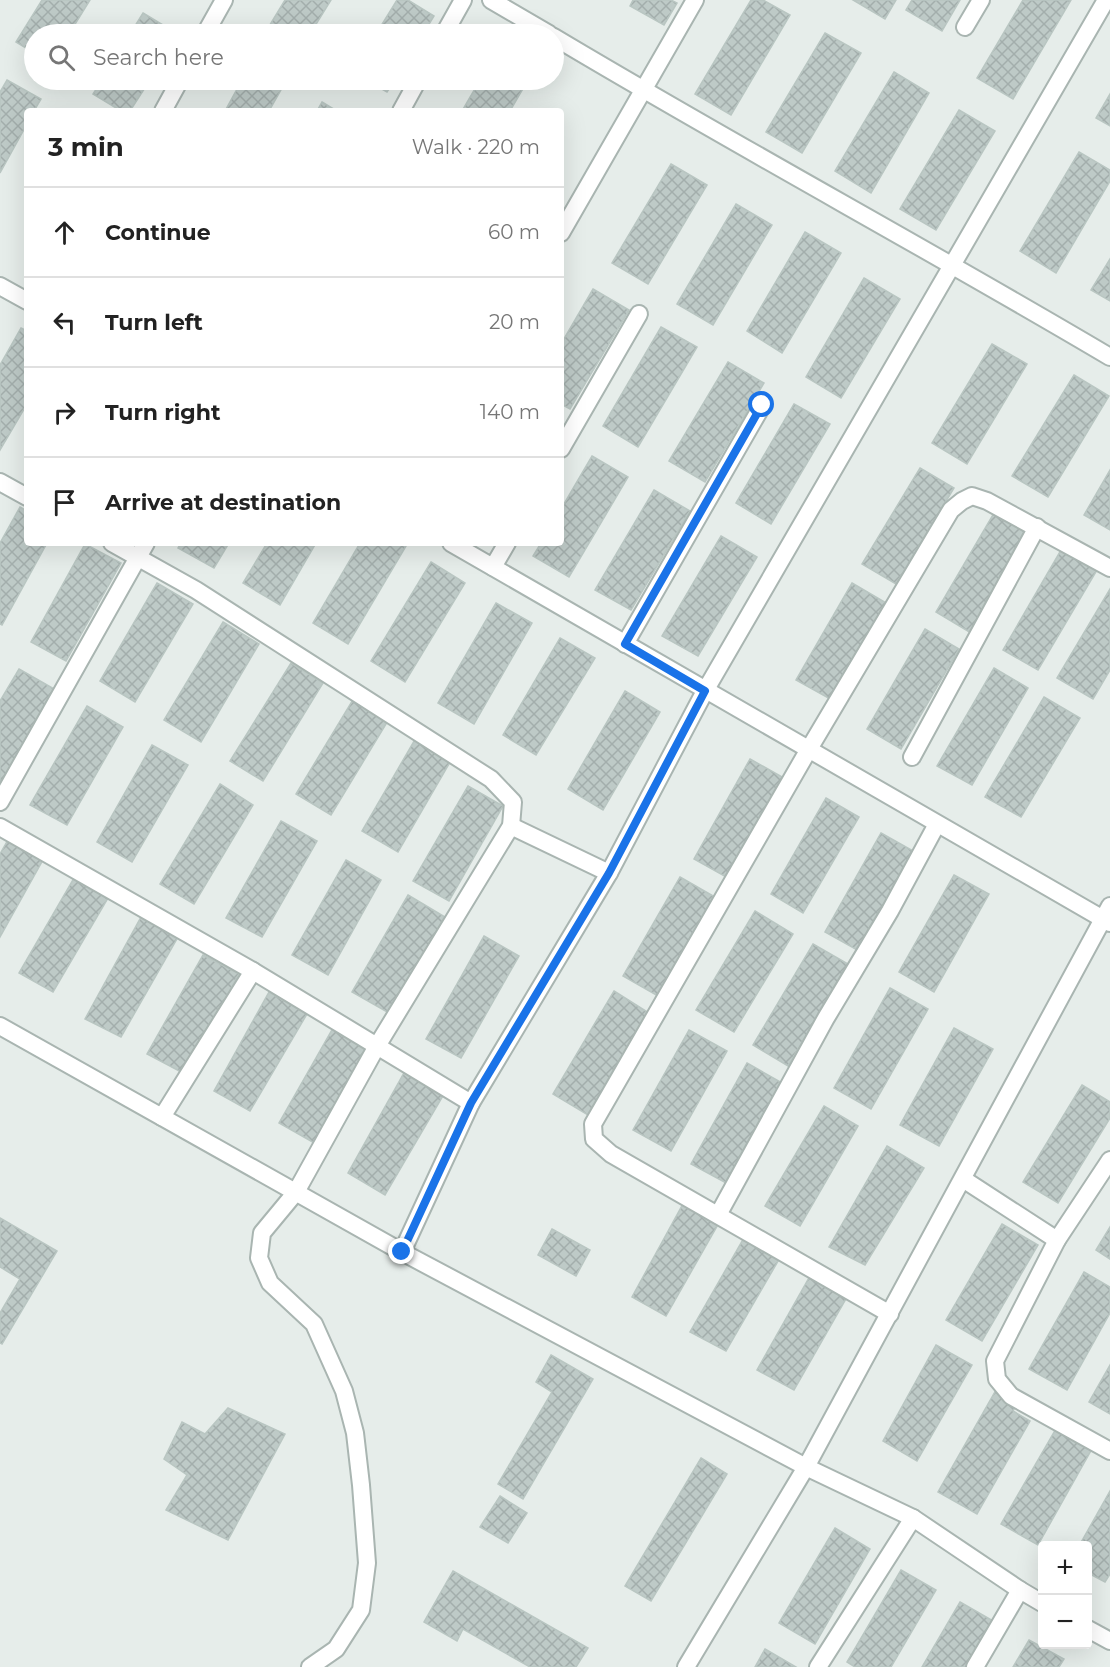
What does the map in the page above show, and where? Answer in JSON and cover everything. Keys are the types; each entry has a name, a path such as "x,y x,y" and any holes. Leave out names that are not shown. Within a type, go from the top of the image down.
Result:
{"lane":[{"path":"211,24 224,0"},
{"path":"450,24 464,0"},
{"path":"490,0 532,24"},
{"path":"564,228 695,0"},
{"path":"965,27 981,0"},
{"path":"402,1252 471,1103 609,873 705,691 1106,0"},
{"path":"564,43 954,265 1110,357"},
{"path":"165,108 175,90"},
{"path":"403,108 413,90"},
{"path":"0,286 24,299"},
{"path":"564,444 639,314"},
{"path":"625,644 762,405"},
{"path":"0,482 24,494"},
{"path":"890,1314 611,1154 594,1139 592,1124 809,749 951,510 972,496 987,501 1110,568"},
{"path":"912,757 1037,527"},
{"path":"125,546 142,550 196,590 491,779 513,802 511,826 377,1046 296,1192 262,1233 259,1258 270,1283 314,1324 344,1391 355,1433 367,1563 361,1610 336,1649 310,1667"},
{"path":"456,546 937,824 1108,916 806,1467 686,1667"},
{"path":"493,567 505,546"},
{"path":"0,802 142,550"},
{"path":"718,1215 826,1018 890,911 937,824"},
{"path":"511,826 609,873"},
{"path":"0,827 253,971 471,1103"},
{"path":"162,1117 253,971"},
{"path":"0,1026 402,1252 806,1467 913,1518 1038,1601"},
{"path":"1110,1160 1057,1240 995,1361 997,1379 1011,1396 1110,1451"},
{"path":"963,1179 1057,1240"},
{"path":"818,1667 913,1518"},
{"path":"975,1667 1020,1590"},
{"path":"1092,1631 1110,1641"}],"building":[{"path":"42,0 90,0 75,24 27,24"},
{"path":"285,0 331,0 316,24 270,24"},
{"path":"397,0 408,0 434,16 429,24 382,24"},
{"path":"633,0 671,0 677,3 664,25 630,6"},
{"path":"751,0 763,0 790,15 731,115 695,94"},
{"path":"853,0 896,0 885,19"},
{"path":"912,0 960,0 942,31 906,10"},
{"path":"1023,0 1071,0 1013,99 977,78"},
{"path":"143,13 161,24 136,24"},
{"path":"24,29 24,47 16,42"},
{"path":"825,33 861,53 802,153 766,132"},
{"path":"894,72 929,93 871,193 835,171"},
{"path":"7,80 41,99 36,108 24,108 24,129 0,173 0,92"},
{"path":"96,90 144,90 132,108 116,108 93,94"},
{"path":"237,90 281,90 271,108 227,108"},
{"path":"474,90 522,90 512,108 464,108"},
{"path":"1110,94 1110,126 1096,118"},
{"path":"322,102 332,108 319,108"},
{"path":"959,110 995,131 936,230 900,209"},
{"path":"1079,152 1110,170 1110,181 1056,273 1020,251"},
{"path":"671,164 707,185 648,284 612,263"},
{"path":"736,204 772,225 713,325 677,304"},
{"path":"805,232 841,253 782,353 747,331"},
{"path":"1110,259 1110,301 1091,290"},
{"path":"864,278 900,299 841,398 806,377"},
{"path":"593,289 629,310 570,409 564,406 564,339"},
{"path":"661,327 697,347 638,447 603,426"},
{"path":"21,328 24,330 24,409 0,450 0,365"},
{"path":"992,344 1027,364 967,464 932,443"},
{"path":"728,362 764,383 705,482 669,461"},
{"path":"1074,375 1109,396 1048,497 1012,476"},
{"path":"794,404 830,424 771,524 736,503"},
{"path":"592,456 628,477 569,577 533,556 539,546 564,546 564,504"},
{"path":"920,468 954,488 896,584 862,564"},
{"path":"1110,470 1110,530 1084,515"},
{"path":"654,490 690,511 631,610 595,590"},
{"path":"20,507 24,509 24,546 45,546 2,625 0,624 0,543"},
{"path":"994,513 1030,534 971,633 936,612"},
{"path":"721,536 757,557 698,656 662,636"},
{"path":"84,546 89,546 121,563 66,661 31,642"},
{"path":"179,546 227,546 214,568 178,548"},
{"path":"265,546 314,546 280,605 243,583"},
{"path":"358,546 406,546 348,644 313,623"},
{"path":"1061,550 1097,570 1038,670 1003,650"},
{"path":"431,562 465,583 405,682 371,661"},
{"path":"157,583 193,604 135,702 100,681"},
{"path":"852,583 888,604 832,700 796,680"},
{"path":"1110,589 1110,670 1093,699 1057,678"},
{"path":"496,603 532,623 474,724 438,703"},
{"path":"223,622 259,644 201,742 164,720"},
{"path":"925,629 959,649 901,749 867,729"},
{"path":"560,638 595,658 536,755 503,735"},
{"path":"291,663 323,683 263,781 230,761"},
{"path":"994,668 1028,688 972,785 937,766"},
{"path":"19,669 56,690 0,786 0,701"},
{"path":"625,691 660,712 603,810 568,789"},
{"path":"1044,697 1080,718 1021,817 985,797"},
{"path":"354,698 389,719 331,815 296,794"},
{"path":"87,706 123,727 67,825 30,805"},
{"path":"417,736 453,757 398,852 362,831"},
{"path":"152,745 188,765 132,862 97,842"},
{"path":"750,759 784,778 728,878 694,859"},
{"path":"220,784 253,805 194,904 160,884"},
{"path":"468,786 503,806 449,901 413,881"},
{"path":"826,798 859,817 803,913 771,894"},
{"path":"281,821 317,841 262,937 226,918"},
{"path":"881,833 915,852 859,951 825,932"},
{"path":"9,838 44,858 0,937 0,854"},
{"path":"346,860 381,880 328,975 292,955"},
{"path":"954,875 989,894 934,992 899,972"},
{"path":"680,877 715,897 658,996 623,976"},
{"path":"74,878 108,898 53,992 19,973"},
{"path":"408,895 445,917 389,1013 352,992"},
{"path":"755,911 793,934 734,1032 696,1010"},
{"path":"141,917 178,937 121,1037 85,1019"},
{"path":"484,936 519,956 461,1058 426,1039"},
{"path":"813,944 848,964 788,1066 753,1045"},
{"path":"203,955 239,974 183,1073 147,1054"},
{"path":"890,988 928,1009 871,1109 834,1088"},
{"path":"614,991 649,1013 588,1115 553,1094"},
{"path":"269,992 307,1014 250,1111 214,1091"},
{"path":"333,1028 370,1049 316,1144 279,1123"},
{"path":"954,1028 993,1049 939,1146 900,1125"},
{"path":"689,1030 727,1051 671,1151 633,1130"},
{"path":"747,1063 784,1084 728,1184 691,1164"},
{"path":"405,1071 444,1094 385,1195 348,1173"},
{"path":"1082,1085 1110,1102 1110,1118 1058,1203 1023,1182"},
{"path":"824,1106 858,1126 800,1226 765,1206"},
{"path":"887,1146 924,1168 865,1265 829,1247"},
{"path":"684,1202 720,1221 666,1316 632,1297"},
{"path":"0,1218 57,1251 2,1344 0,1343 0,1313 20,1279 0,1267"},
{"path":"1002,1224 1038,1245 982,1341 946,1320"},
{"path":"1110,1227 1110,1259 1096,1250"},
{"path":"552,1229 590,1250 576,1276 538,1255"},
{"path":"745,1236 781,1256 726,1351 690,1332"},
{"path":"1084,1272 1110,1287 1110,1313 1067,1390 1029,1369"},
{"path":"810,1276 847,1297 794,1390 757,1370"},
{"path":"936,1345 972,1365 917,1461 883,1441"},
{"path":"551,1355 593,1379 523,1499 498,1484 552,1392 536,1382"},
{"path":"1110,1365 1110,1414 1089,1402"},
{"path":"996,1390 1018,1402 1013,1411 1030,1421 977,1514 938,1492"},
{"path":"228,1408 285,1434 228,1540 166,1510 187,1475 164,1459 182,1422 205,1434"},
{"path":"1057,1427 1093,1447 1040,1541 1038,1541 1038,1545 1001,1524"},
{"path":"701,1458 727,1474 651,1601 625,1586"},
{"path":"1110,1491 1110,1574 1105,1582 1092,1575 1092,1541 1082,1541"},
{"path":"500,1496 527,1513 508,1543 480,1527"},
{"path":"835,1528 870,1549 815,1644 779,1623"},
{"path":"901,1570 936,1590 891,1667 855,1667 847,1662"},
{"path":"453,1571 588,1648 576,1667 530,1667 463,1629 457,1641 424,1622"},
{"path":"960,1602 995,1622 968,1667 922,1667"},
{"path":"1029,1640 1038,1645 1038,1649 1046,1649 1064,1659 1059,1667 1013,1667"},
{"path":"765,1649 796,1667 755,1667"}],"route":[{"path":"402,1252 471,1103 609,873 705,691 625,644 762,405"}]}
